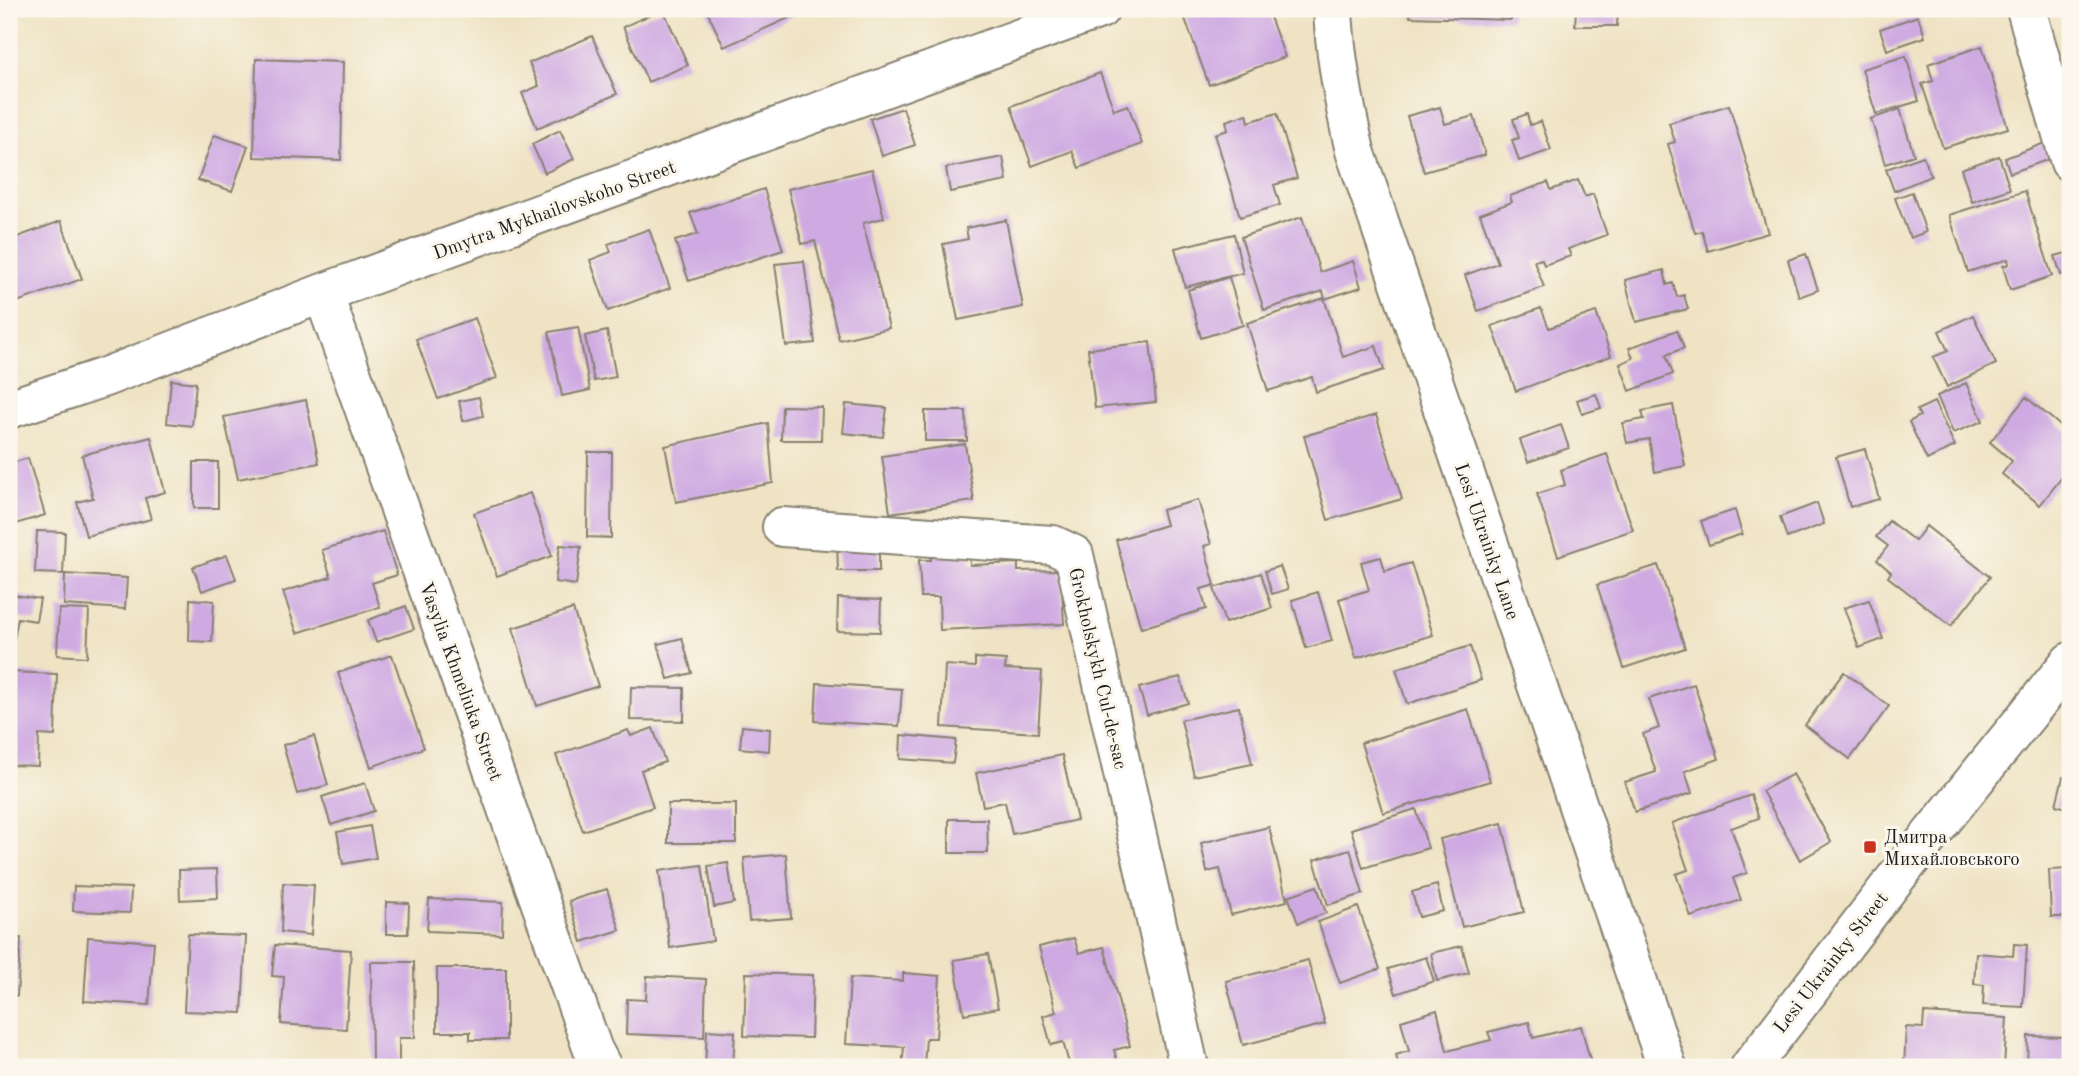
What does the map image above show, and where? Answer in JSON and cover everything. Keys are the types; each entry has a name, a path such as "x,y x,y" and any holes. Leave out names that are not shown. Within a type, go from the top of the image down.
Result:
{"street":[{"name":"Dmytra Mykhailovskoho Street","path":"9,409 105,377 323,293 1100,9"},
{"name":"Lesi Ukrainky Lane","path":"1333,9 1342,94 1355,151 1667,1067"},
{"path":"2026,9 2070,162"},
{"name":"Vasylia Khmeliuka Street","path":"323,293 593,1050 603,1067"},
{"name":"Grokholskykh Сul-de-sac","path":"782,527 1053,545 1074,555 1189,1067"},
{"name":"Lesi Ukrainky Street","path":"1751,1067 1895,879 2070,662"}],"building":[{"path":"663,9 688,65 648,82 623,27"},
{"path":"706,9 798,9 800,13 724,47"},
{"path":"1194,9 1267,9 1285,57 1209,85 1183,13"},
{"path":"1411,9 1511,9 1511,20 1410,17"},
{"path":"1576,9 1618,9 1617,26 1575,26"},
{"path":"1918,16 1925,37 1887,50 1880,29"},
{"path":"592,36 617,94 537,128 522,93 539,86 529,63"},
{"path":"1982,46 2008,128 1943,148 1922,84 1933,81 1928,64"},
{"path":"1906,56 1919,101 1876,114 1862,69"},
{"path":"256,59 343,62 341,160 254,157"},
{"path":"1100,73 1114,110 1128,105 1142,144 1079,168 1072,151 1032,166 1011,106"},
{"path":"1729,105 1768,233 1708,251 1702,231 1695,233 1668,144 1675,142 1669,123"},
{"path":"1440,107 1445,124 1474,116 1485,155 1424,172 1407,116"},
{"path":"903,108 915,145 882,156 870,119"},
{"path":"1900,109 1914,155 1885,164 1871,119"},
{"path":"1277,113 1297,178 1274,185 1280,205 1240,217 1215,134 1228,130 1226,121 1247,114 1249,122"},
{"path":"1527,114 1530,125 1541,121 1551,150 1519,161 1512,140 1519,138 1513,119"},
{"path":"560,130 574,159 545,173 532,144"},
{"path":"214,135 248,146 232,191 198,180"},
{"path":"2045,143 2050,159 2010,173 2005,158"},
{"path":"1923,156 1931,176 1894,191 1886,169"},
{"path":"1999,156 2010,189 1972,202 1961,169"},
{"path":"1003,157 1007,181 950,192 946,168"},
{"path":"872,169 884,218 863,223 889,328 839,340 815,241 802,244 788,189"},
{"path":"1578,180 1585,197 1593,194 1607,235 1568,249 1571,256 1544,265 1542,259 1534,261 1544,287 1478,311 1465,275 1498,263 1480,214 1512,202 1510,196 1548,182 1551,190"},
{"path":"764,189 783,250 689,281 675,241 698,234 690,213"},
{"path":"2025,191 2052,276 2010,290 2003,266 2009,264 2008,259 1968,272 1949,215"},
{"path":"1912,192 1926,232 1910,238 1895,198"},
{"path":"1302,217 1320,272 1353,261 1361,287 1325,299 1323,291 1264,310 1241,237"},
{"path":"1006,220 1023,307 958,320 943,244 968,239 966,228"},
{"path":"61,221 82,279 17,302 9,280 9,240"},
{"path":"649,229 670,288 608,311 590,260 611,252 608,244"},
{"path":"1234,234 1243,273 1185,287 1175,248"},
{"path":"2070,252 2070,272 2061,275 2055,256"},
{"path":"1806,254 1818,290 1799,297 1788,260"},
{"path":"804,261 815,343 786,346 775,264"},
{"path":"1664,270 1667,285 1673,283 1677,297 1684,295 1688,309 1636,322 1625,280"},
{"path":"1229,277 1243,325 1201,338 1188,290"},
{"path":"1324,298 1343,357 1376,346 1384,370 1316,392 1312,377 1268,391 1247,323"},
{"path":"1541,308 1549,328 1596,312 1611,356 1516,391 1492,326"},
{"path":"1973,315 1996,364 1947,387 1933,357 1948,351 1939,331"},
{"path":"475,318 497,378 438,399 416,339"},
{"path":"578,327 590,390 562,396 549,332"},
{"path":"1677,330 1684,348 1666,355 1673,374 1630,391 1620,364 1633,358 1629,348"},
{"path":"607,331 616,377 594,381 585,336"},
{"path":"1150,342 1156,402 1095,408 1088,349"},
{"path":"171,380 196,383 192,426 167,423"},
{"path":"1966,383 1983,421 1953,433 1937,396"},
{"path":"1596,394 1601,408 1582,414 1577,400"},
{"path":"479,397 483,416 463,421 459,401"},
{"path":"2026,397 2070,434 2070,467 2040,505 2002,474 2012,461 1990,442"},
{"path":"306,400 319,463 238,479 224,417"},
{"path":"1934,402 1955,446 1927,460 1909,422 1920,416 1917,410"},
{"path":"846,404 887,408 883,437 843,433"},
{"path":"1673,405 1685,466 1655,472 1649,439 1627,443 1623,423 1644,419 1642,411"},
{"path":"782,406 822,407 821,440 781,440"},
{"path":"925,411 966,411 967,441 925,441"},
{"path":"1376,415 1402,499 1328,520 1304,436"},
{"path":"768,423 773,483 676,502 665,446"},
{"path":"1561,425 1569,448 1528,462 1520,440"},
{"path":"151,437 165,492 145,498 151,519 86,536 77,502 93,498 82,455"},
{"path":"965,444 974,501 890,513 882,456"},
{"path":"1865,449 1879,499 1850,507 1836,457"},
{"path":"588,452 612,452 611,538 587,537"},
{"path":"1607,454 1633,530 1558,556 1537,494 1565,485 1561,470"},
{"path":"28,458 45,515 9,526 9,464"},
{"path":"194,462 218,462 218,508 194,508"},
{"path":"530,493 552,556 497,576 474,513"},
{"path":"1198,500 1211,544 1204,546 1215,585 1201,589 1206,609 1141,628 1116,540 1166,525 1162,510"},
{"path":"1817,503 1824,524 1787,538 1780,517"},
{"path":"1735,510 1742,534 1709,545 1701,521"},
{"path":"1889,521 1915,541 1926,526 1990,577 1951,626 1888,577 1891,572 1877,560 1888,546 1876,537"},
{"path":"37,531 65,532 63,574 35,573"},
{"path":"383,531 397,575 372,583 380,607 297,633 283,592 331,577 322,550"},
{"path":"837,541 879,541 879,571 838,571"},
{"path":"560,545 581,547 576,585 555,582"},
{"path":"969,549 970,565 1018,563 1018,571 1061,570 1064,624 940,630 939,597 921,597 919,560 931,560 930,550"},
{"path":"227,555 236,579 202,591 193,567"},
{"path":"1381,557 1385,571 1411,563 1433,635 1356,658 1339,599 1369,590 1361,562"},
{"path":"1658,565 1685,648 1624,668 1597,585"},
{"path":"1280,566 1288,589 1272,594 1265,571"},
{"path":"1261,573 1272,608 1225,623 1214,588"},
{"path":"65,574 127,578 125,609 64,605"},
{"path":"1318,592 1332,641 1306,648 1292,600"},
{"path":"9,594 40,599 36,621 18,618 12,650 9,649"},
{"path":"838,598 881,600 880,632 837,631"},
{"path":"190,599 214,601 212,642 189,641"},
{"path":"1869,600 1883,639 1859,648 1844,608"},
{"path":"406,606 414,629 376,642 368,620"},
{"path":"59,609 89,610 87,657 57,655"},
{"path":"573,609 598,686 537,706 513,628"},
{"path":"682,638 692,673 668,679 658,644"},
{"path":"1470,646 1481,680 1407,704 1396,669"},
{"path":"392,655 424,748 371,767 338,673"},
{"path":"975,658 1006,660 1005,669 1042,671 1038,733 942,727 945,665 975,667"},
{"path":"9,672 57,674 55,736 39,735 38,766 9,765"},
{"path":"1844,672 1889,706 1850,759 1805,725"},
{"path":"1180,677 1188,703 1147,715 1139,688"},
{"path":"817,683 902,689 899,726 815,721"},
{"path":"1694,684 1719,759 1685,771 1692,793 1635,812 1625,782 1656,772 1643,734 1659,728 1649,699"},
{"path":"631,687 684,688 684,721 630,720"},
{"path":"1239,707 1252,764 1194,776 1181,720"},
{"path":"1468,709 1490,781 1383,813 1361,743"},
{"path":"742,726 770,729 769,751 740,748"},
{"path":"653,728 665,762 641,770 653,807 583,831 556,755 628,730 631,736"},
{"path":"901,735 956,740 953,763 900,759"},
{"path":"314,736 328,785 297,794 283,745"},
{"path":"1062,755 1077,820 1012,834 1005,802 983,806 976,773"},
{"path":"1793,774 1831,842 1800,860 1762,791"},
{"path":"2063,777 2070,779 2070,809 2056,805"},
{"path":"365,783 374,811 331,825 322,797"},
{"path":"1751,795 1759,818 1731,828 1747,873 1733,878 1741,900 1691,917 1676,874 1688,870 1672,823"},
{"path":"668,804 736,804 736,843 668,843"},
{"path":"1416,809 1428,848 1363,868 1351,829"},
{"path":"949,819 987,819 988,853 949,853"},
{"path":"1502,823 1524,912 1462,927 1440,839"},
{"path":"370,826 376,858 343,864 337,832"},
{"path":"1269,827 1287,901 1231,915 1220,869 1207,872 1201,843"},
{"path":"1350,849 1363,894 1328,905 1314,860"},
{"path":"786,854 791,918 749,921 744,858"},
{"path":"728,863 734,903 714,907 708,866"},
{"path":"702,865 713,941 670,948 659,871"},
{"path":"217,869 218,898 180,900 179,870"},
{"path":"2070,869 2070,931 2067,932 2067,917 2051,917 2049,870"},
{"path":"283,883 314,885 311,935 281,932"},
{"path":"1437,885 1443,911 1419,917 1412,892"},
{"path":"74,886 131,888 130,913 73,911"},
{"path":"1317,886 1326,913 1298,923 1288,896"},
{"path":"607,889 620,930 582,942 569,901"},
{"path":"429,899 503,902 502,934 427,931"},
{"path":"386,902 409,903 408,934 386,934"},
{"path":"1358,907 1380,969 1340,983 1318,922"},
{"path":"188,934 246,936 242,1013 184,1011"},
{"path":"88,937 154,942 149,1005 84,1001"},
{"path":"9,938 21,938 17,996 9,995"},
{"path":"1074,938 1079,953 1104,947 1130,1046 1114,1050 1119,1067 1070,1067 1063,1042 1051,1045 1043,1016 1056,1012 1039,947"},
{"path":"2014,944 2027,945 2023,1007 1983,1005 1984,985 1974,984 1976,953 2013,956"},
{"path":"275,945 351,950 346,1029 281,1024 284,977 272,976"},
{"path":"1462,946 1469,973 1437,981 1431,953"},
{"path":"988,954 998,1008 964,1014 954,960"},
{"path":"1426,957 1434,981 1396,994 1388,969"},
{"path":"1308,960 1325,1024 1243,1045 1226,981"},
{"path":"371,962 414,962 415,1038 399,1038 399,1063 372,1063"},
{"path":"437,968 506,968 506,1040 470,1040 470,1032 437,1032"},
{"path":"746,973 813,975 811,1038 744,1036"},
{"path":"903,973 940,976 936,1038 926,1038 924,1067 902,1067 904,1047 846,1044 850,978 903,981"},
{"path":"647,976 706,979 704,1037 626,1034 627,999 646,1000"},
{"path":"1437,1010 1447,1051 1491,1040 1488,1032 1529,1022 1533,1038 1581,1026 1592,1067 1399,1067 1396,1055 1409,1051 1401,1021"},
{"path":"1924,1013 2007,1018 2004,1067 1904,1067 1906,1027 1923,1028"},
{"path":"707,1030 735,1032 733,1067 705,1067"},
{"path":"2028,1036 2070,1037 2070,1067 2027,1067"}],"place":[{"name":"Дмитра Михайловського","path":"1870,847"}]}
